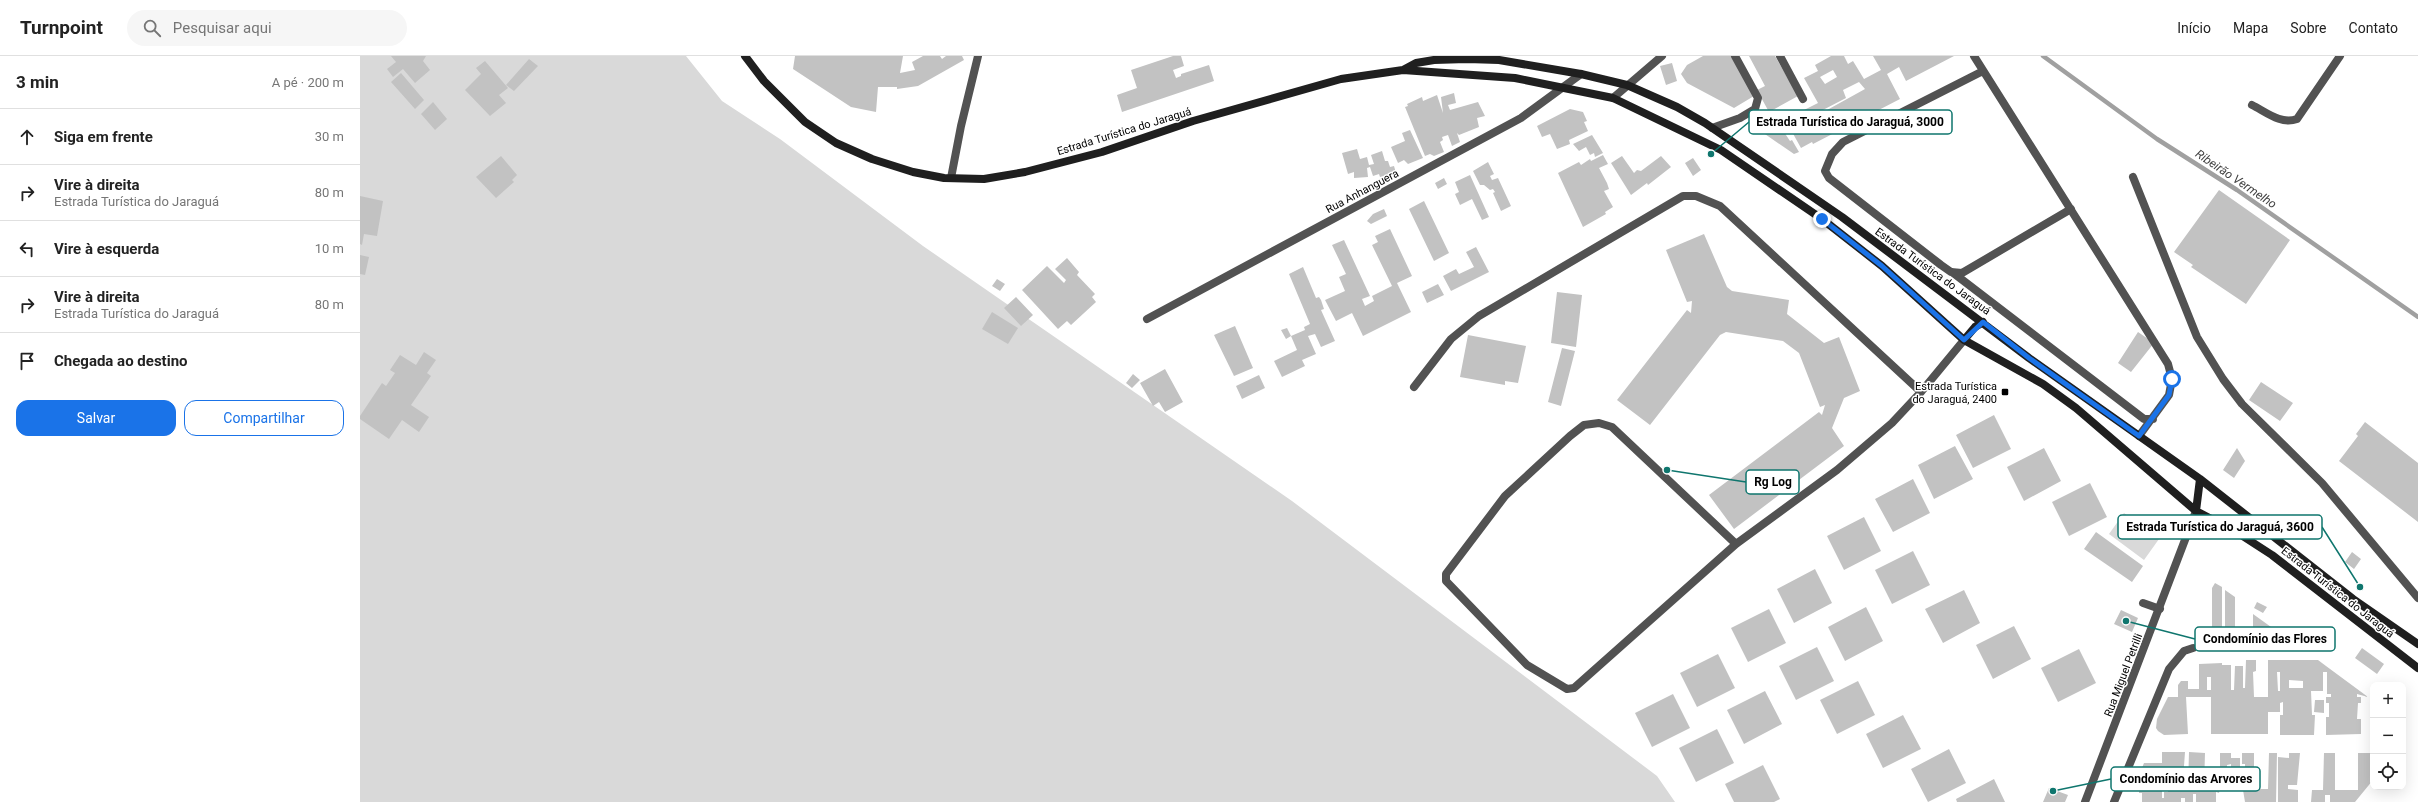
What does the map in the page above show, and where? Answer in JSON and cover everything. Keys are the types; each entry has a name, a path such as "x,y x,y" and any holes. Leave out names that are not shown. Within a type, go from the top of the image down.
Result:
{"main road":[{"name":"Estrada Turística do Jaraguá","path":"745,56 764,81 805,122 836,143 872,159 906,170 951,178 984,179 1025,172 1102,152 1192,121 1319,84 1341,79 1403,70 1477,73 1565,87 1613,98 1721,150 1816,215 1882,266 1964,340 2036,380 2076,408 2196,512 2238,533 2272,555 2418,668"},
{"name":"Estrada Turística do Jaraguá","path":"1403,70 1416,63 1434,60 1499,60 1581,74 1627,85 1677,107 1712,128 1829,208 1983,322 2034,362 2200,479 2353,599 2418,644"},
{"path":"1964,340 1983,322"},
{"path":"2196,512 2200,479"}],"street":[{"path":"951,178 961,126 978,56"},
{"path":"1613,98 1662,56"},
{"path":"1712,128 1755,110 1758,102 1758,98 1735,56"},
{"path":"1780,56 1803,98"},
{"path":"1974,56 2168,364 2172,379 2169,395 2153,419 2139,436"},
{"path":"2252,105 2281,120 2289,122 2296,119 2340,56"},
{"path":"1984,71 1843,142 1832,154 1825,171 1829,178 2144,419 2153,419"},
{"name":"Rua Anhanguera","path":"1147,319 1521,118 1581,74"},
{"path":"2133,177 2197,337 2223,379 2242,404 2322,483 2418,598"},
{"path":"1414,387 1451,339 1479,316 1683,196 1696,196 1720,206 1921,392"},
{"path":"1951,272 1963,273 2071,209"},
{"path":"1736,544 1612,427 1599,423 1584,425 1505,496 1446,574 1446,581 1526,665 1567,689 1574,688 1736,544 1837,470 1892,423 1921,392 1964,340"},
{"name":"Rua Miguel Petrilli","path":"2085,802 2196,512"},
{"path":"2144,603 2160,609"},
{"path":"2114,802 2169,669 2184,651 2193,648"}],"shaded area":[{"path":"360,56 686,56 722,101 780,139 923,246 1292,501 1657,776 1675,802 360,802"},
{"path":"2124,513 2159,539 2144,560 2109,534"}],"building":[{"path":"391,56 426,56 423,61 430,70 415,83 403,69 393,77 387,69 396,62"},
{"path":"795,56 903,56 900,73 915,70 912,62 923,56 940,56 942,59 946,56 962,56 964,60 918,86 897,89 897,87 878,87 876,112 851,107 793,69"},
{"path":"1173,56 1181,56 1184,66 1173,70 1176,78 1181,76 1181,74 1209,65 1214,81 1122,112 1117,95 1137,88 1131,70"},
{"path":"1703,56 1732,56 1754,96 1734,108 1687,83 1681,74 1687,65"},
{"path":"1749,56 1775,56 1798,96 1769,112 1757,90 1765,86"},
{"path":"1831,56 1844,56 1848,64 1853,61 1864,79 1881,70 1873,56 1954,56 1906,81 1899,67 1887,74 1900,99 1813,144 1812,142 1801,148 1791,130 1865,89 1859,82 1843,90 1846,98 1794,125 1790,117 1818,103 1804,78 1818,71 1815,65","holes":["1833,70 1837,77 1825,84 1820,77"]},
{"path":"529,59 538,66 514,91 506,85"},
{"path":"485,61 508,88 499,95 506,103 490,116 465,90 481,74 476,68"},
{"path":"1672,63 1677,81 1666,85 1660,66"},
{"path":"401,73 424,100 415,109 391,82"},
{"path":"1454,93 1456,103 1448,105 1450,110 1478,102 1485,116 1477,118 1479,127 1459,135 1457,133 1460,142 1452,146 1448,135 1442,137 1443,140 1440,142 1444,152 1434,156 1430,154 1425,156 1405,107 1408,106 1407,104 1422,97 1423,101 1437,95 1443,113 1441,97"},
{"path":"433,102 447,119 435,130 421,114"},
{"path":"1570,109 1583,112 1587,121 1584,122 1588,131 1569,140 1570,144 1557,149 1550,134 1542,137 1537,126"},
{"path":"1778,123 1790,141 1792,140 1799,152 1794,154 1762,132"},
{"path":"1410,130 1423,158 1408,164 1404,160 1398,163 1391,147 1405,141 1402,133"},
{"path":"1592,135 1603,153 1595,157 1594,153 1590,155 1586,147 1579,151 1573,144"},
{"path":"1357,149 1360,159 1367,157 1369,165 1374,164 1371,155 1382,151 1385,161 1388,161 1390,167 1394,166 1396,173 1380,177 1379,174 1373,176 1370,167 1367,168 1368,177 1354,178 1354,172 1348,174 1342,153"},
{"path":"1603,155 1608,164 1599,168 1609,189 1604,191 1613,207 1605,212 1606,214 1583,227 1558,173 1579,162 1581,165 1590,159 1591,161"},
{"path":"501,156 517,175 512,180 514,182 496,198 476,177"},
{"path":"1622,156 1634,173 1637,170 1641,171 1661,156 1671,167 1648,185 1647,183 1631,195 1611,163"},
{"path":"1693,158 1701,170 1693,176 1685,163"},
{"path":"1488,162 1494,174 1490,176 1492,180 1498,178 1511,206 1501,211 1493,193 1495,192 1493,189 1490,190 1484,185 1480,185 1473,171"},
{"path":"1470,175 1489,217 1482,220 1472,199 1460,205 1455,194 1459,192 1455,182"},
{"path":"1444,178 1447,184 1438,189 1435,183"},
{"path":"2219,190 2290,240 2246,304 2191,267 2193,265 2174,252"},
{"path":"360,196 383,201 377,236 364,234 362,245 360,244"},
{"path":"1424,201 1449,253 1434,261 1409,209"},
{"path":"1384,209 1387,216 1371,224 1367,221 1373,214"},
{"path":"1390,229 1412,276 1397,283 1411,312 1363,336 1352,313 1336,321 1325,300 1345,291 1339,277 1346,274 1332,245 1344,240 1370,296 1362,299 1365,306 1374,301 1372,296 1392,286 1372,245 1378,242 1375,236"},
{"path":"1704,234 1727,287 1732,291 1789,300 1787,314 1824,343 1839,337 1860,391 1844,398 1832,428 1844,446 1734,529 1709,495 1819,412 1822,415 1825,405 1820,407 1799,353 1783,341 1726,332 1720,335 1650,425 1617,400 1687,310 1691,313 1692,301 1687,302 1666,250"},
{"path":"1476,247 1489,272 1451,291 1443,276 1456,269 1459,274 1474,267 1466,252"},
{"path":"360,255 369,257 365,275 360,274"},
{"path":"1067,258 1079,272 1077,275 1095,294 1092,297 1096,302 1071,325 1067,321 1058,329 1022,290 1047,266 1064,283 1066,280 1055,269"},
{"path":"1303,267 1316,298 1319,297 1321,300 1324,309 1321,310 1335,341 1321,347 1315,334 1308,336 1316,354 1302,360 1305,366 1282,377 1274,361 1297,350 1291,336 1305,330 1304,327 1310,324 1289,274"},
{"path":"997,279 1005,284 1000,291 992,286"},
{"path":"1438,284 1444,295 1427,303 1422,292"},
{"path":"1557,292 1582,295 1576,347 1551,343"},
{"path":"1016,297 1033,315 1021,326 1004,308"},
{"path":"992,312 1018,328 1008,344 982,329"},
{"path":"1235,326 1253,368 1234,376 1214,335"},
{"path":"1287,328 1291,336 1286,339 1281,330"},
{"path":"2138,332 2154,343 2131,372 2118,363"},
{"path":"1468,335 1526,346 1518,383 1505,381 1505,385 1460,377"},
{"path":"1562,348 1575,351 1561,406 1548,402"},
{"path":"424,352 436,360 427,373 431,376 411,405 429,417 419,432 402,420 389,439 360,419 360,416 382,383 386,386 395,373 390,370 400,355 416,365"},
{"path":"1165,369 1183,402 1165,412 1159,402 1153,406 1140,383"},
{"path":"1133,374 1140,380 1132,388 1126,383"},
{"path":"1259,375 1265,388 1242,399 1236,386"},
{"path":"2261,382 2293,403 2280,421 2249,400"},
{"path":"1994,415 2011,449 1973,468 1956,435"},
{"path":"2365,422 2418,463 2418,522 2339,461 2358,436 2356,434"},
{"path":"1955,446 1973,479 1934,499 1918,465"},
{"path":"2044,448 2061,481 2024,501 2007,467"},
{"path":"2237,448 2245,461 2234,478 2223,470"},
{"path":"1913,479 1930,513 1893,532 1875,499"},
{"path":"2090,483 2107,517 2069,536 2052,502"},
{"path":"1864,517 1881,551 1844,570 1827,536"},
{"path":"2096,532 2143,566 2132,582 2084,549"},
{"path":"1913,551 1930,585 1892,604 1875,570"},
{"path":"2352,552 2361,559 2354,569 2345,562"},
{"path":"1815,569 1832,603 1794,623 1777,589"},
{"path":"2215,583 2222,587 2222,628 2212,628 2212,588"},
{"path":"1964,590 1980,623 1943,643 1925,609"},
{"path":"2225,590 2235,597 2235,630 2232,630 2232,639 2225,639"},
{"path":"2257,602 2267,607 2263,613 2254,608"},
{"path":"1866,607 1883,641 1845,661 1828,627"},
{"path":"1769,609 1786,643 1748,662 1731,628"},
{"path":"2121,610 2138,618 2132,632 2114,624"},
{"path":"2253,614 2278,632 2278,642 2253,642"},
{"path":"2014,626 2031,659 1993,679 1976,645"},
{"path":"1817,647 1834,681 1796,700 1779,666"},
{"path":"2362,648 2384,664 2377,674 2355,658"},
{"path":"2079,649 2096,683 2058,702 2041,668"},
{"path":"1718,654 1735,688 1697,707 1680,673"},
{"path":"2246,660 2256,660 2256,671 2253,672 2254,697 2268,697 2268,660 2318,660 2368,697 2357,694 2357,697 2361,697 2361,703 2358,703 2357,719 2361,719 2361,734 2326,735 2326,717 2329,717 2329,703 2326,703 2326,697 2331,697 2331,694 2327,694 2327,672 2323,672 2323,691 2311,691 2312,715 2315,715 2314,735 2280,735 2280,715 2283,715 2283,702 2280,703 2280,712 2268,712 2268,734 2211,734 2211,697 2186,697 2188,734 2164,735 2156,728 2157,719 2168,697 2178,697 2178,685 2181,681 2188,681 2188,689 2199,689 2199,664 2222,663 2222,665 2231,665 2231,690 2234,690 2235,666 2243,666 2243,688 2245,688","holes":["2277,672 2280,672 2280,691 2278,691","2207,677 2211,677 2211,690 2207,690","2289,680 2303,681 2303,688 2289,688"]},
{"path":"1858,681 1875,715 1837,734 1820,700"},
{"path":"1765,691 1782,724 1744,744 1727,710"},
{"path":"1673,694 1690,728 1652,747 1635,713"},
{"path":"2315,700 2324,700 2324,713 2314,712"},
{"path":"1903,715 1921,749 1883,768 1866,734"},
{"path":"1717,729 1734,763 1696,782 1679,748"},
{"path":"1949,749 1966,783 1928,802 1911,769"},
{"path":"2162,752 2185,752 2183,780 2185,780 2185,788 2188,788 2189,752 2205,753 2204,788 2220,789 2219,793 2216,792 2216,802 2196,802 2196,794 2193,794 2193,802 2185,802 2185,798 2181,798 2181,802 2142,802 2142,793 2139,793 2139,787 2134,787 2144,763 2162,763","holes":["2162,788 2168,788 2168,792 2164,792 2164,798 2162,798"]},
{"path":"2220,753 2231,753 2231,758 2240,758 2240,789 2220,789","holes":["2231,764 2231,784 2227,784 2227,765"]},
{"path":"2242,753 2254,753 2254,789 2268,789 2269,753 2277,753 2276,802 2245,802 2242,784 2245,784 2245,764 2242,764"},
{"path":"2289,753 2300,753 2297,785 2288,785 2288,789 2298,790 2298,802 2278,802 2278,757 2289,758"},
{"path":"2324,753 2335,753 2335,790 2358,790 2358,753 2370,753 2370,784 2355,802 2330,802 2330,795 2325,795 2325,802 2311,802 2312,790 2323,790"},
{"path":"1763,765 1780,799 1774,802 1734,802 1725,784"},
{"path":"1994,779 2005,802 1957,802 1956,799"},
{"path":"2049,788 2068,795 2065,802 2043,802"}],"waterway":[{"name":"Ribeirão Vermelho","path":"2043,56 2157,139 2237,190 2418,317"}],"place":[{"name":"Estrada Turística do Jaraguá, 3000","path":"1711,154"},
{"name":"Estrada Turística do Jaraguá, 2400","path":"2005,392"},
{"name":"Rg Log","path":"1667,470"},
{"name":"Estrada Turística do Jaraguá, 3600","path":"2360,587"},
{"name":"Condomínio das Flores","path":"2126,621"},
{"name":"Condomínio das Arvores","path":"2053,791"}],"route":[{"path":"1822,219 1882,266 1964,340 1975,327 1983,322 2029,358 2139,436 2153,419 2169,395 2172,379"}]}
